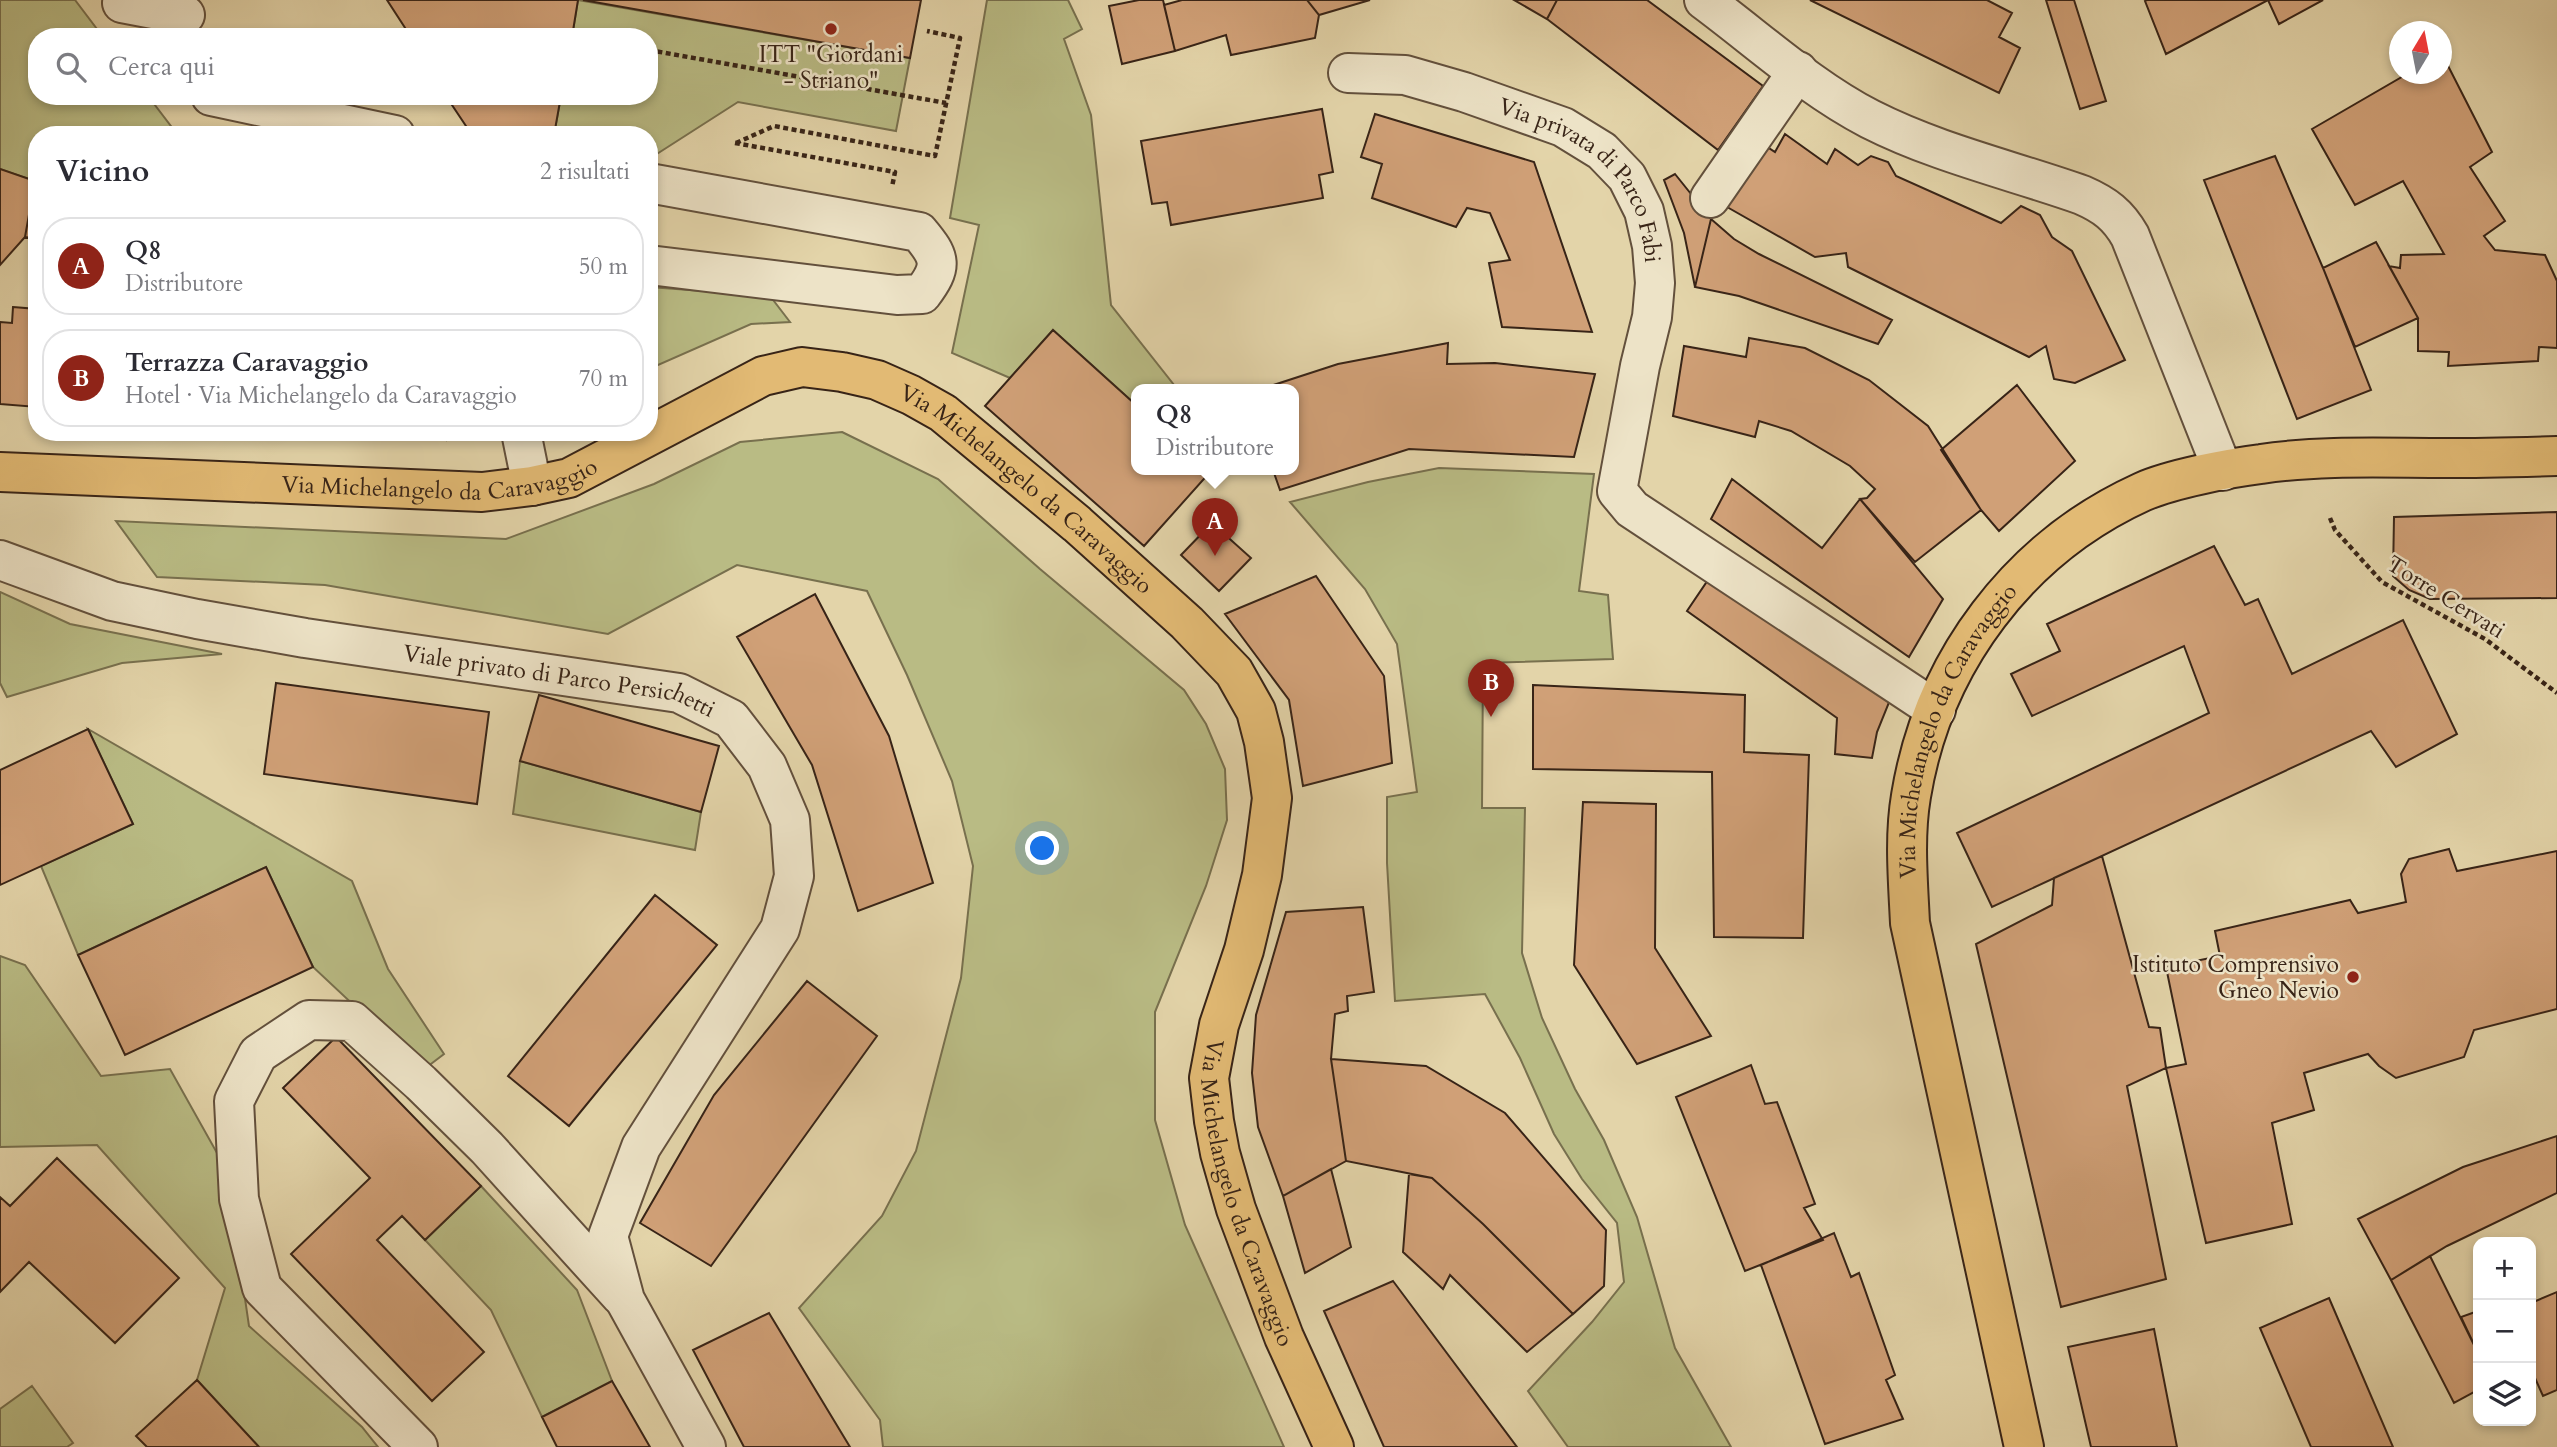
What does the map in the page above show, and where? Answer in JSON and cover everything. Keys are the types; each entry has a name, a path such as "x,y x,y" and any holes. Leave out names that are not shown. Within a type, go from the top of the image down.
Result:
{"main road":[{"name":"Via Michelangelo da Caravaggio","path":"658,431 763,376 802,367 877,380 911,395 953,422 1077,524 1187,623 1234,672 1256,711 1264,742 1272,798 1262,875 1244,950 1219,1026 1209,1078 1211,1100 1220,1153 1236,1209 1284,1337 1334,1447"},
{"name":"Via Michelangelo da Caravaggio","path":"0,472 482,492 569,478 639,441"},
{"name":"Via Michelangelo da Caravaggio","path":"2024,1447 1910,923 1907,859 1911,797 1924,742 1936,710 1972,635 2007,592 2046,552 2093,519 2144,491 2258,464 2320,458 2557,456"}],"street":[{"path":"1704,0 1819,89 1869,118 1925,144 2082,195 2104,205 2120,219 2130,236 2223,471"},
{"path":"141,28 122,3 185,15"},
{"path":"1710,198 1798,71"},
{"name":"Via privata di Parco Fabi","path":"1349,73 1405,75 1464,92 1563,127 1602,151 1627,177 1644,211 1652,246 1655,283 1652,317 1640,366 1617,491 1632,509 1936,710"},
{"path":"253,105 353,126"},
{"path":"658,185 919,232 936,251 936,275 922,294 897,295 658,266"},
{"path":"523,441 532,486"},
{"name":"Viale privato di Parco Persichetti","path":"0,560 112,601 305,638 679,693 731,719 767,766 790,820 794,876 780,929 641,1147 608,1237 625,1300 706,1447"},
{"path":"418,1447 262,1288 239,1199 234,1101 258,1054 310,1020 352,1021 487,1147 625,1300"}],"path":[{"path":"895,172 735,143 774,126 935,156 960,38 927,31"},
{"path":"658,52 946,103"},
{"name":"Torre Cervati","path":"2330,518 2335,530 2382,582 2485,639 2557,694"}],"green space":[{"path":"0,0 75,0 96,28 28,28 28,105 155,105 171,126 28,126 28,179 0,169"},
{"path":"578,0 910,58 896,131 738,102 658,153 658,126 556,126 559,105 658,105 658,28 573,28"},
{"path":"987,0 1068,0 1082,29 1064,39 1091,115 1111,305 1173,384 1131,384 1131,400 1053,330 1010,378 952,353 979,225 950,218"},
{"path":"658,288 770,296 790,322 751,324 658,365"},
{"path":"842,432 938,479 1184,690 1206,724 1225,769 1227,820 1206,886 1155,1012 1155,1120 1185,1225 1284,1447 883,1447 880,1420 799,1308 882,1216 916,1151 961,978 973,866 952,781 907,675 867,591 737,565 608,634 325,585 157,577 116,521 506,539 654,484 740,442"},
{"path":"1439,468 1594,474 1579,591 1608,595 1613,659 1483,663 1482,808 1525,808 1522,953 1542,1018 1575,1089 1604,1140 1637,1217 1675,1348 1731,1447 1568,1447 1528,1391 1592,1322 1624,1282 1617,1223 1582,1179 1554,1134 1520,1058 1485,994 1395,1001 1387,863 1387,797 1417,792 1397,644 1365,589 1290,502 1368,482"},
{"path":"0,592 70,624 222,654 122,663 7,697 0,683"},
{"path":"88,729 352,881 388,969 444,1054 423,1070 313,967 266,867 78,955 41,866 133,824"},
{"path":"520,761 701,812 695,850 513,814"},
{"path":"0,956 25,965 101,1076 170,1069 226,1169 249,1326 362,1427 378,1447 259,1447 197,1380 225,1288 97,1145 0,1147"},
{"path":"481,1186 577,1290 612,1381 542,1417 491,1310 425,1240"},
{"path":"32,1386 73,1443 67,1447 0,1447 0,1409"}],"building":[{"path":"387,0 578,0 573,28 405,28"},
{"name":"ITT \"Giordani - Striano\"","path":"583,0 921,0 910,58"},
{"path":"1139,0 1163,0 1175,51 1122,64 1109,6"},
{"path":"1182,0 1307,0 1319,15 1315,38 1231,55 1226,35 1175,51 1164,5"},
{"path":"1307,0 1370,0 1319,15"},
{"path":"1514,0 1557,0 1547,19"},
{"path":"1557,0 1647,0 1763,86 1718,150 1547,19"},
{"path":"1810,0 1987,0 2012,13 1999,37 2020,48 1999,93"},
{"path":"2046,0 2074,0 2106,101 2080,109"},
{"path":"2268,0 2166,54 2145,1"},
{"path":"2268,0 2323,0 2279,24"},
{"path":"2452,74 2492,152 2470,167 2505,221 2484,236 2495,250 2545,255 2557,281 2557,348 2539,347 2538,361 2448,366 2449,352 2418,351 2418,318 2389,266 2400,268 2401,255 2444,254 2403,181 2355,205 2312,129 2390,84 2452,84"},
{"path":"452,105 559,105 556,126 466,126"},
{"path":"1322,109 1333,172 1319,175 1323,198 1171,225 1167,202 1152,204 1141,141"},
{"path":"1375,114 1534,162 1592,332 1502,327 1489,263 1510,260 1490,213 1467,208 1456,227 1372,198 1382,164 1361,157"},
{"path":"1785,134 1827,164 1835,149 1858,165 1871,156 1888,162 1896,176 2001,223 2021,206 2040,215 2052,237 2072,251 2125,360 2075,383 2054,379 2046,346 2029,357 1848,267 1846,253 1815,257 1720,203 1758,141 1775,152"},
{"path":"2275,156 2371,390 2297,419 2204,180"},
{"path":"0,169 28,179 28,220 25,237 0,265"},
{"path":"1675,174 1711,219 1695,287 1684,233 1664,180"},
{"path":"1711,219 1734,239 1759,254 1892,320 1878,344 1739,296 1695,287"},
{"path":"2376,242 2418,318 2355,347 2323,268"},
{"path":"13,307 28,308 28,406 0,404 0,322 12,323"},
{"path":"1053,330 1131,400 1131,475 1207,475 1144,546 985,406"},
{"path":"1749,338 1805,348 1869,380 1928,426 1981,510 1915,562 1860,499 1867,498 1875,489 1850,466 1791,431 1759,421 1755,437 1673,416 1684,346 1746,357"},
{"path":"1448,343 1447,364 1495,363 1595,374 1574,457 1409,449 1280,490 1275,475 1299,475 1299,384 1276,384 1338,364"},
{"path":"2017,385 2075,461 1999,531 1981,510 1941,450"},
{"path":"1732,479 1822,548 1860,499 1943,599 1909,657 1711,519"},
{"path":"2557,512 2557,598 2430,599 2409,590 2393,576 2394,517"},
{"path":"1212,523 1251,558 1219,591 1181,555"},
{"path":"2214,546 2245,605 2258,599 2292,674 2403,620 2457,734 2396,767 2371,731 1992,907 1957,833 2209,713 2184,646 2032,716 2011,674 2060,651 2047,624"},
{"path":"1316,576 1384,676 1392,763 1303,786 1289,700 1225,614"},
{"path":"1708,580 1890,700 1877,732 1872,758 1835,754 1837,718 1687,611"},
{"path":"815,594 889,736 933,883 858,911 812,765 737,637"},
{"path":"276,683 489,712 477,804 264,774"},
{"path":"1533,685 1745,695 1744,752 1809,755 1803,938 1714,937 1712,772 1533,769"},
{"path":"539,695 719,746 701,812 520,761"},
{"path":"88,729 133,824 0,885 0,770"},
{"path":"1583,802 1656,804 1655,948 1711,1036 1637,1064 1574,965"},
{"path":"2449,849 2457,871 2557,851 2557,1009 2474,1030 2464,1057 2396,1078 2368,1054 2304,1073 2314,1110 2272,1123 2292,1224 2206,1243 2166,1068 2186,1064 2166,967 2220,956 2215,931 2350,900 2358,913 2406,902 2401,874 2409,859"},
{"path":"2102,856 2149,1027 2160,1028 2166,1068 2127,1086 2166,1279 2061,1307 1976,944 2052,905 2054,878"},
{"path":"266,867 313,967 125,1055 78,955"},
{"path":"655,895 717,945 569,1126 508,1076"},
{"path":"1363,907 1374,992 1347,996 1348,1011 1335,1014 1331,1059 1346,1161 1283,1196 1258,1127 1252,1073 1256,1015 1286,912"},
{"path":"807,981 877,1036 711,1266 640,1223 714,1095"},
{"path":"336,1037 481,1186 425,1240 402,1216 377,1240 484,1352 432,1401 291,1254 370,1178 283,1088"},
{"path":"1331,1059 1426,1066 1505,1113 1606,1230 1604,1286 1573,1314 1483,1224 1432,1178 1346,1161"},
{"path":"1751,1065 1765,1104 1777,1102 1815,1204 1804,1208 1823,1240 1745,1271 1676,1097"},
{"path":"2557,1136 2557,1193 2447,1246 2391,1280 2358,1219 2463,1167"},
{"path":"57,1158 179,1278 115,1343 29,1262 0,1292 0,1197 10,1206"},
{"path":"1331,1169 1351,1247 1305,1273 1283,1196"},
{"path":"1409,1174 1432,1178 1483,1224 1573,1314 1527,1352 1450,1275 1443,1289 1403,1252"},
{"path":"1834,1233 1851,1277 1859,1273 1895,1375 1886,1380 1903,1419 1825,1444 1761,1265"},
{"path":"2430,1256 2473,1343 2473,1393 2454,1403 2391,1280"},
{"path":"1393,1281 1517,1447 1384,1447 1324,1311"},
{"path":"2557,1292 2557,1390 2543,1396 2536,1380 2536,1301"},
{"path":"2329,1298 2393,1447 2311,1447 2260,1328"},
{"path":"769,1313 850,1447 744,1447 693,1350"},
{"path":"2473,1313 2473,1342 2461,1317"},
{"path":"2154,1329 2177,1447 2091,1447 2068,1347"},
{"path":"197,1380 259,1447 147,1447 136,1436"},
{"path":"612,1381 650,1447 557,1447 542,1417"}],"place":[{"name":"ITT \"Giordani - Striano\"","path":"831,29"},
{"name":"Q8","path":"1215,556"},
{"name":"Terrazza Caravaggio","path":"1491,717"},
{"name":"Istituto Comprensivo Gneo Nevio","path":"2353,977"}]}
